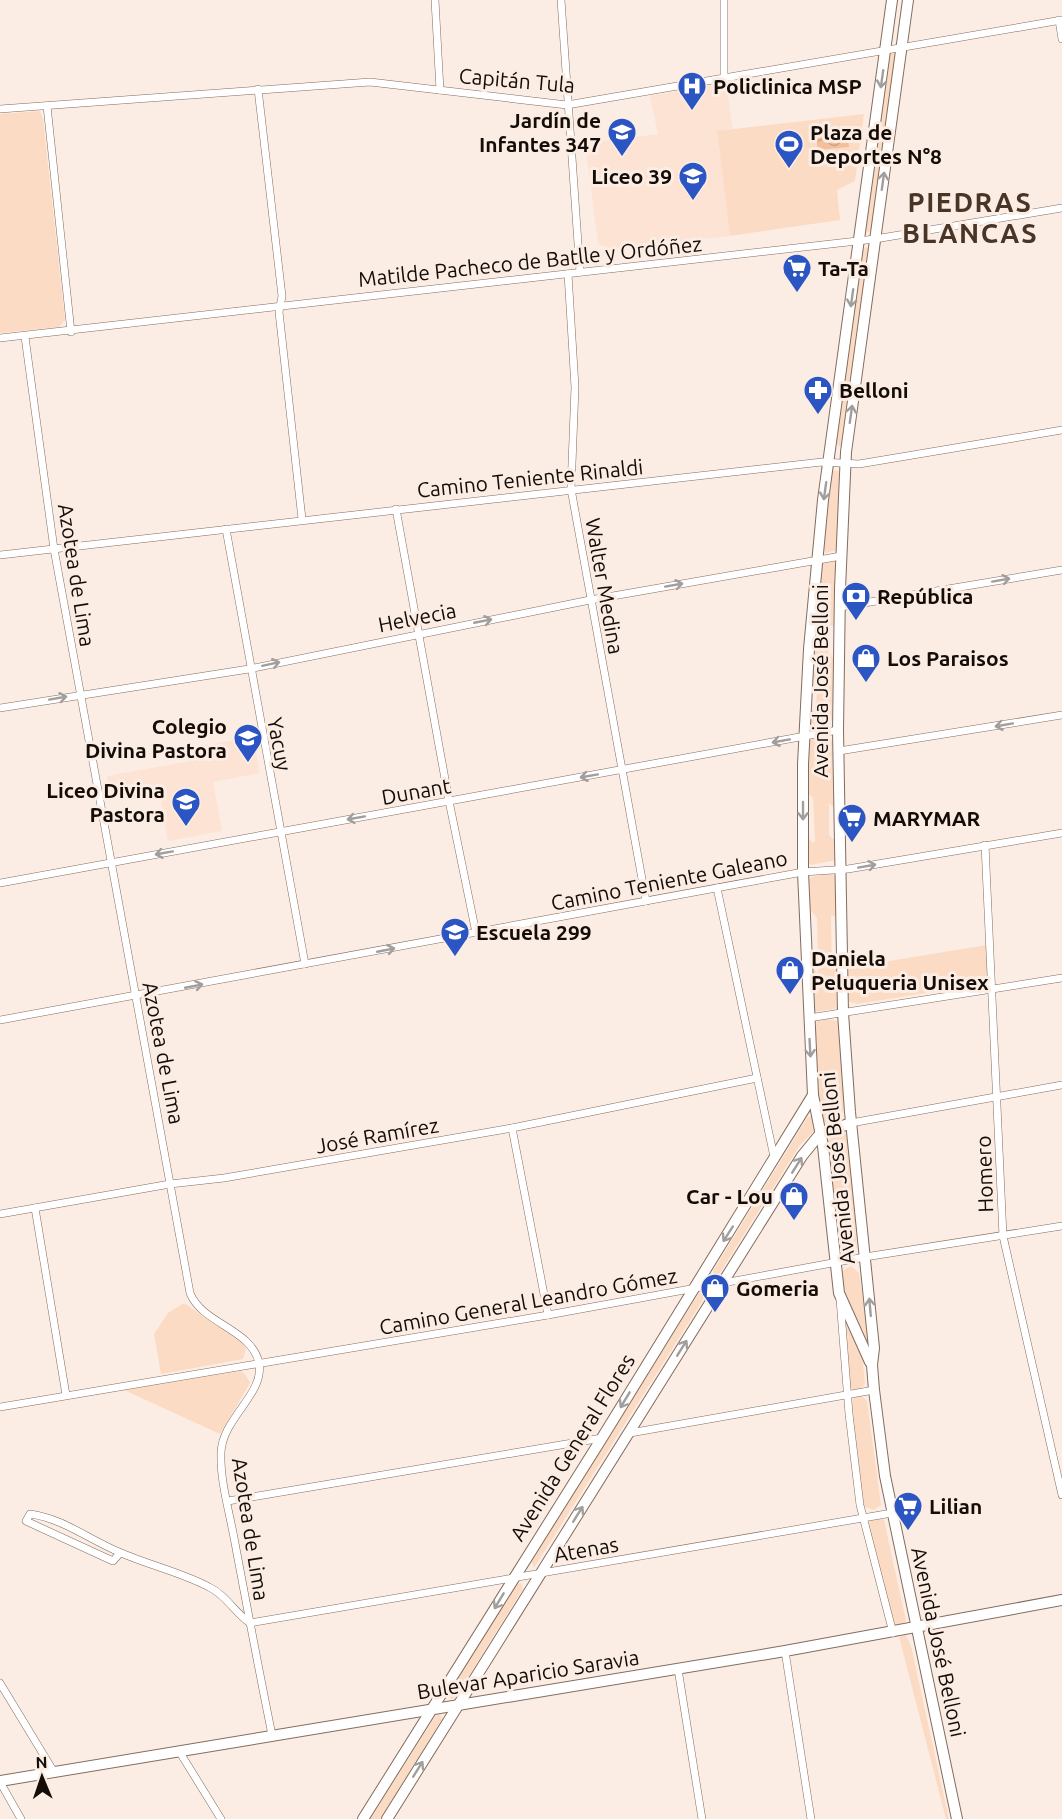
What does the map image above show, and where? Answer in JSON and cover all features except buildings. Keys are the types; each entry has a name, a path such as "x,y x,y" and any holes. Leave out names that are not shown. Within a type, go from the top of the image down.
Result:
{"main road":[{"name":"Avenida José Belloni","path":"872,1365 864,1343 840,1296 813,1095 803,872 803,737 817,559 892,0"},
{"name":"Avenida José Belloni","path":"908,0 846,464 841,556 838,730 843,1013 851,1123 874,1348 872,1365 874,1390 892,1513 957,1819"},
{"name":"Avenida General Flores","path":"363,1819 602,1438 813,1095"},
{"path":"820,1134 851,1123"},
{"name":"Avenida General Flores","path":"387,1819 802,1156 820,1134"},
{"name":"Bulevar Aparicio Saravia","path":"0,1781 434,1708 678,1670 893,1633 1062,1600"}],"street":[{"path":"435,0 440,90"},
{"path":"561,0 580,272"},
{"path":"724,0 724,77"},
{"path":"1060,20 1062,39"},
{"name":"Capitán Tula","path":"0,109 370,82 567,105 1060,20"},
{"path":"258,89 282,296 280,305 302,519"},
{"path":"47,106 71,332"},
{"name":"Matilde Pacheco de Batlle y Ordóñez","path":"0,338 71,332 280,305 875,239 1062,208"},
{"name":"Walter Medina","path":"568,274 575,387 571,489 646,901"},
{"name":"Azotea de Lima","path":"26,337 54,549 192,1298 251,1346 259,1363 257,1384 230,1422 222,1443 222,1463 272,1735"},
{"name":"Camino Teniente Rinaldi","path":"0,555 571,489 829,462 846,464 1062,430"},
{"path":"396,509 449,801 476,933"},
{"name":"Yacuy","path":"226,529 249,669 305,964"},
{"name":"Helvecia","path":"0,708 249,669 590,600 841,556"},
{"path":"840,607 1062,570"},
{"path":"839,752 1062,715"},
{"name":"Dunant","path":"0,883 838,730"},
{"name":"Camino Teniente Galeano","path":"0,1020 803,872 840,869 1062,833"},
{"name":"Homero","path":"985,845 1003,1236 1062,1495"},
{"path":"717,888 774,1160"},
{"path":"809,1017 1062,978"},
{"name":"José Ramírez","path":"0,1214 512,1128 757,1078"},
{"path":"851,1123 1062,1085"},
{"path":"512,1128 548,1315"},
{"path":"35,1208 66,1395"},
{"name":"Camino General Leandro Gómez","path":"0,1407 548,1315 865,1257 1062,1226"},
{"name":"Avenida José Belloni","path":"840,1296 847,1394 862,1519 893,1633"},
{"path":"630,1433 874,1390"},
{"path":"228,1501 602,1438"},
{"name":"Atenas","path":"250,1623 892,1513"},
{"path":"120,1553 113,1561 26,1521 30,1514 52,1520 120,1553 211,1587 238,1616 250,1623"},
{"path":"785,1651 811,1819"},
{"path":"678,1670 702,1819"},
{"path":"0,1683 54,1772"},
{"path":"179,1751 221,1819"},
{"path":"0,1781 21,1819"}],"shaded area":[{"path":"890,51 897,52 872,231 866,233 864,231"},
{"path":"726,83 733,129 717,131 730,236 611,249 598,244 585,143 658,134 650,96"},
{"path":"40,111 43,119 65,320 59,327 0,333 0,114"},
{"name":"Plaza de Deportes N°8","path":"864,114 855,181 837,190 840,220 730,236 717,131"},
{"path":"866,247 869,249 842,446 839,446 836,443 861,252"},
{"path":"832,470 843,472 837,550 826,553 823,549"},
{"path":"824,560 837,562 836,628 828,624 828,652 834,659 834,717 826,728 809,729 809,707 816,712 817,683 810,676 815,611 820,616 826,590 819,582 821,565"},
{"path":"826,736 834,742 836,809 829,803 829,835 837,842 836,860 811,865 808,861 807,837 813,843 815,841 813,798 807,793 808,744 812,738"},
{"path":"253,737 260,773 213,782 222,831 168,841 159,792 112,800 107,776 196,760 194,747"},
{"path":"828,872 837,877 838,918 831,915 832,968 839,972 839,1008 815,1012 812,968 818,973 817,918 810,910 809,878"},
{"path":"987,945 987,975 981,984 857,1004 847,1001 846,968"},
{"path":"828,1019 837,1021 840,1026 844,1107 842,1114 827,1123 822,1121 814,1064 817,1059 816,1039 813,1037 817,1021"},
{"path":"811,1116 814,1131 800,1145 718,1276 714,1277 713,1271 807,1118"},
{"path":"842,1132 848,1134 857,1246 854,1255 847,1257 840,1254 826,1141"},
{"path":"851,1266 859,1273 871,1356 863,1330 846,1305 840,1272"},
{"path":"699,1293 703,1294 703,1300 534,1568 531,1561"},
{"path":"184,1303 243,1344 246,1349 243,1359 161,1374 154,1334 168,1313"},
{"path":"844,1322 862,1352 865,1384 860,1390 849,1389"},
{"path":"240,1371 245,1374 250,1383 220,1434 124,1390"},
{"path":"862,1396 867,1401 881,1505 874,1510 865,1507 863,1502 851,1405 854,1397"},
{"path":"879,1518 884,1520 906,1621 898,1626 892,1620 868,1526 870,1521"},
{"path":"521,1583 523,1589 455,1698 451,1699 448,1694 516,1584"},
{"path":"906,1635 911,1646 949,1819 946,1819 899,1637"},
{"path":"437,1714 441,1715 442,1719 380,1819 370,1819"}],"water":[{"path":"847,126 849,147 818,150 815,130"}],"place":[{"name":"Policlinica MSP","path":"692,112"},
{"name":"Jardín de Infantes 347","path":"622,158"},
{"name":"Plaza de Deportes N°8","path":"789,170"},
{"name":"Liceo 39","path":"693,202"},
{"name":"Ta-Ta","path":"797,294"},
{"name":"Belloni","path":"818,416"},
{"name":"República","path":"856,622"},
{"name":"Los Paraisos","path":"866,684"},
{"name":"Colegio Divina Pastora","path":"248,764"},
{"name":"Liceo Divina Pastora","path":"186,828"},
{"name":"MARYMAR","path":"852,844"},
{"name":"Escuela 299","path":"455,958"},
{"name":"Daniela Peluqueria Unisex","path":"790,996"},
{"name":"Car - Lou","path":"794,1222"},
{"name":"Gomeria","path":"715,1314"},
{"name":"Lilian","path":"908,1532"}],"district":[{"name":"PIEDRAS BLANCAS","path":"970,218"}]}
